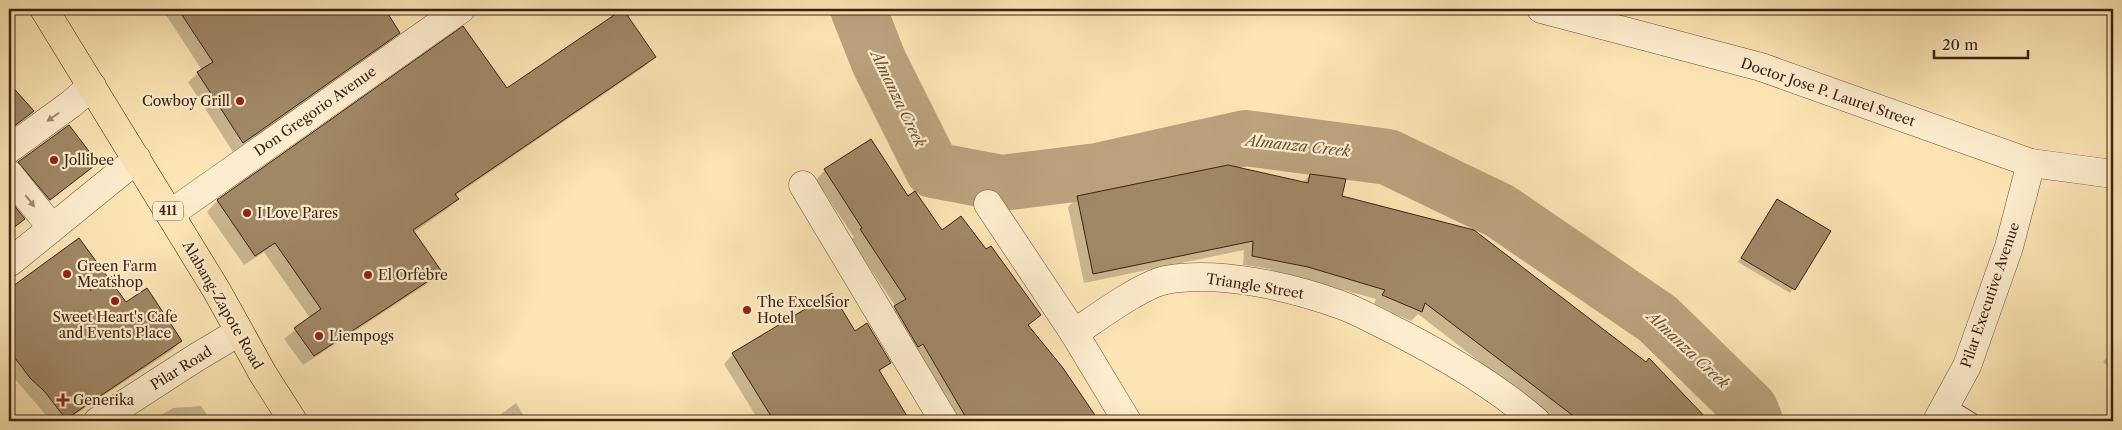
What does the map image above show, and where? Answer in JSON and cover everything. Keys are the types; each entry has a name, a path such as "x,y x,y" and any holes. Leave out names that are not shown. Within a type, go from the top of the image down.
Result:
{"highway":[{"name":"Alabang-Zapote Road","path":"52,12 92,86 218,292 239,332 293,421"}],"street":[{"name":"Don Gregorio Avenue","path":"170,214 461,9"},
{"name":"Doctor Jose P. Laurel Street","path":"1541,9 1761,67 2031,163 2113,174"},
{"path":"9,149 92,86"},
{"path":"9,263 137,159"},
{"name":"Pilar Executive Avenue","path":"1942,413 1967,366 2006,256 2031,163"},
{"path":"9,174 52,228"},
{"path":"803,185 944,421"},
{"path":"988,204 1074,333 1127,421"},
{"name":"Triangle Street","path":"1074,333 1129,298 1164,280 1203,277 1289,290 1343,305 1422,344 1516,404 1536,421"},
{"name":"Pilar Road","path":"98,421 196,357 239,332"}],"lane":[{"path":"1942,413 1972,421"}],"path":[{"path":"90,290 118,274"}],"building":[{"path":"178,9 385,9 400,33 243,143 197,72 213,62"},
{"path":"623,9 656,57 455,194 459,199 413,230 442,272 314,356 294,328 321,309 275,243 255,256 217,200 463,26 507,88"},
{"path":"9,83 34,111 9,130"},
{"name":"Jollibee","path":"69,125 98,163 50,200 18,162"},
{"path":"871,139 908,196 915,191 942,230 961,216 986,249 991,246 1041,315 1028,325 1063,368 1099,421 968,421 923,344 918,347 894,306 906,299 860,229 862,228 824,169"},
{"path":"1228,165 1308,183 1310,174 1346,179 1342,196 1474,230 1646,362 1649,358 1709,421 1580,421 1425,303 1422,312 1382,295 1385,290 1308,267 1252,256 1253,241 1093,274 1077,196"},
{"path":"9,199 25,219 9,231"},
{"path":"1777,199 1831,231 1795,290 1741,258"},
{"path":"79,238 126,302 147,288 182,341 66,419 45,392 30,378 9,350 9,289"},
{"path":"832,293 855,331 867,323 891,363 879,370 910,421 774,421 732,353"}],"waterway":[{"name":"Almanza Creek","path":"858,9 879,62 933,170 1002,183 1097,171 1245,138 1388,157 1500,211 1658,319 1750,409 1755,421"}],"place":[{"name":"Cowboy Grill","path":"240,101"},
{"name":"Jollibee","path":"54,160"},
{"name":"I Love Pares","path":"247,213"},
{"name":"Green Farm Meatshop","path":"67,274"},
{"name":"El Orfebre","path":"368,275"},
{"name":"Sweet Heart's Cafe and Events Place","path":"115,301"},
{"name":"The Excelsior Hotel","path":"747,310"},
{"name":"Liempogs","path":"319,336"},
{"name":"Generika","path":"63,400"}]}
